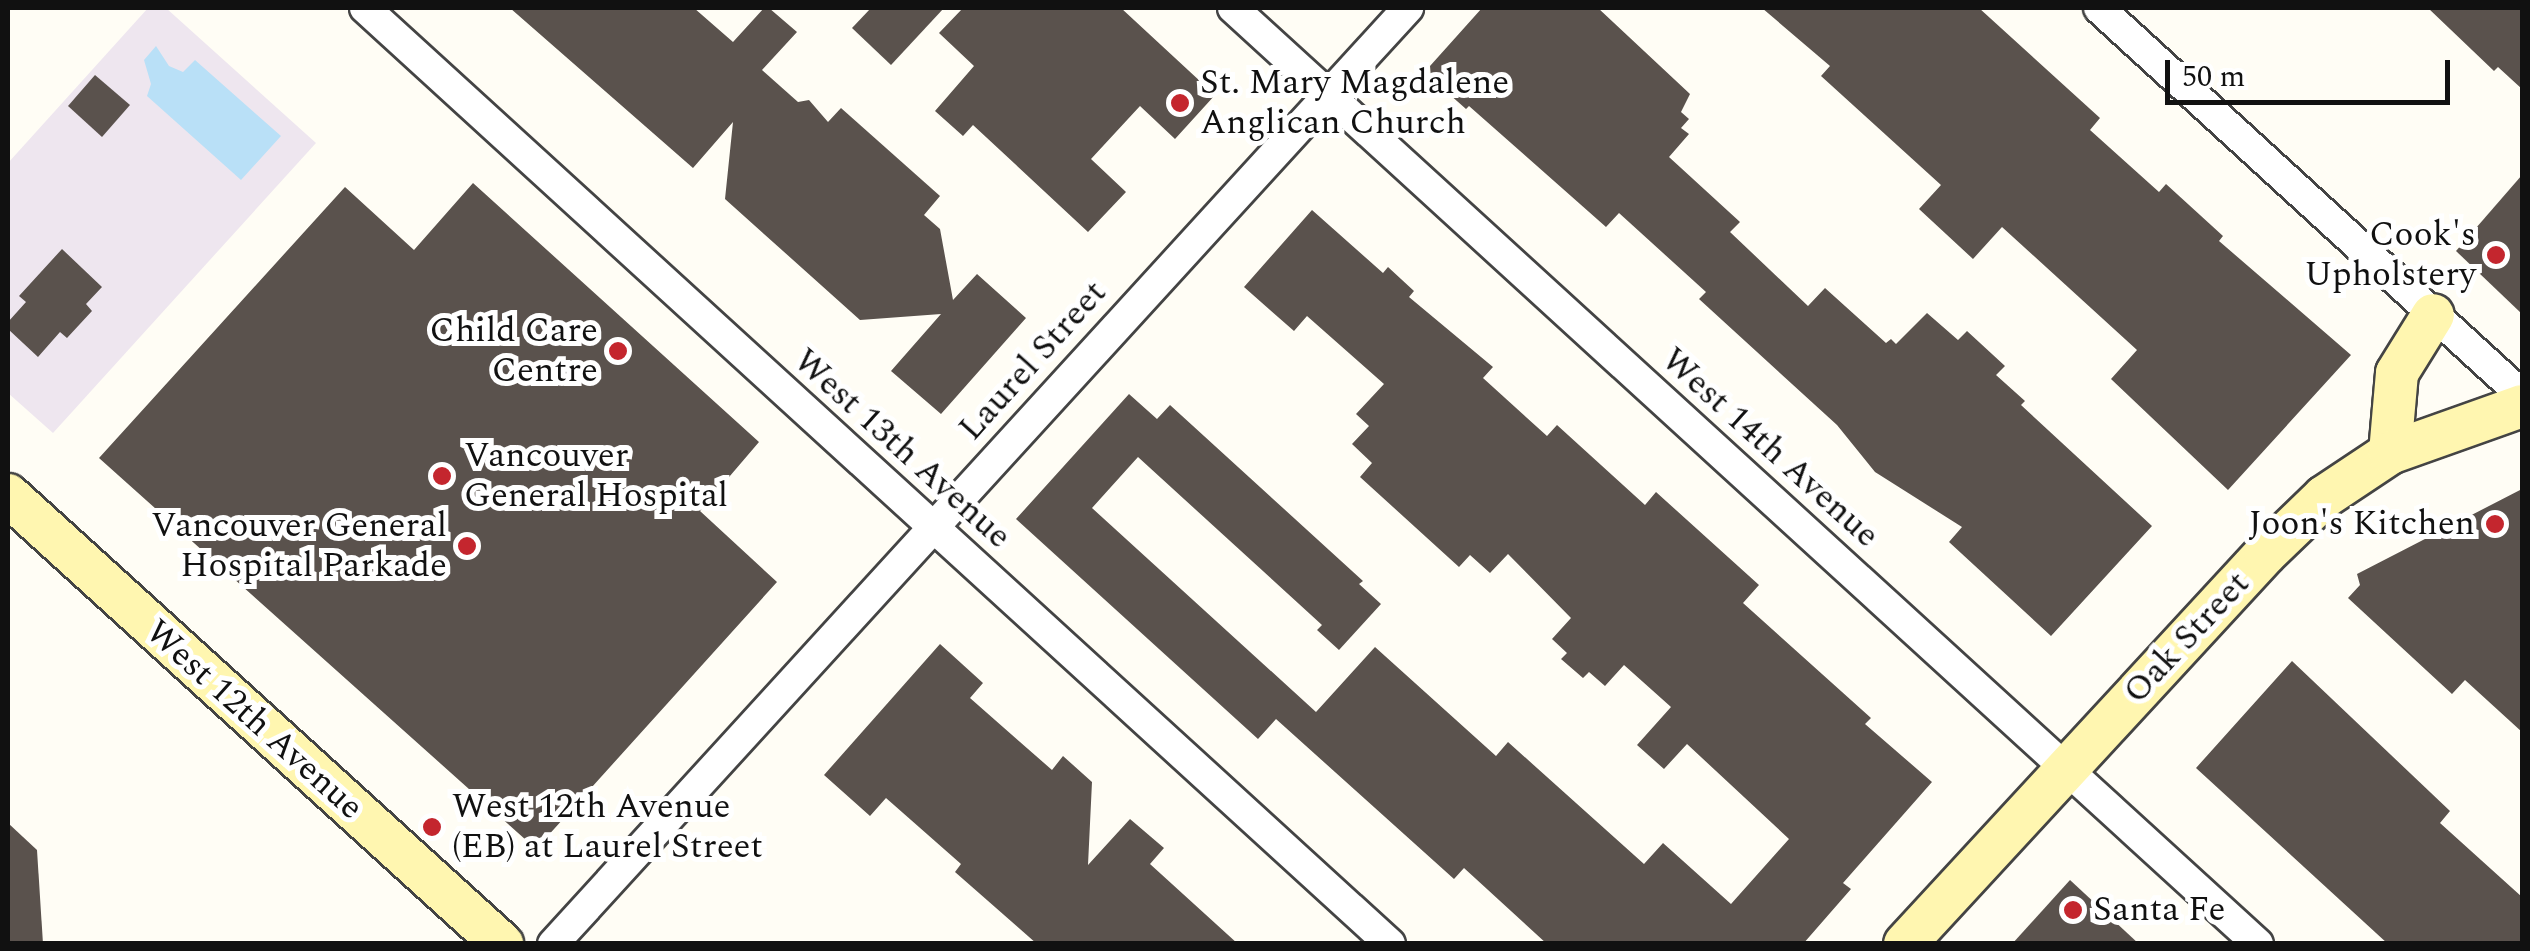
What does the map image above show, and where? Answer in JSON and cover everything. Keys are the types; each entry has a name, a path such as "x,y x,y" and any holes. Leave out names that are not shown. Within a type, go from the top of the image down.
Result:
{"main road":[{"path":"2390,453 2398,374 2433,315"},
{"name":"Oak Street","path":"1905,944 2296,521 2345,479 2390,453 2522,406"},
{"name":"West 12th Avenue","path":"8,495 502,944"}],"street":[{"name":"West 13th Avenue","path":"365,8 1390,944"},
{"name":"West 14th Avenue","path":"1233,8 2258,944"},
{"name":"Laurel Street","path":"553,944 1408,8"},
{"path":"2099,8 2522,395"}],"shaded area":[{"path":"148,8 166,8 316,143 53,433 8,393 8,163"}],"water":[{"path":"156,46 169,66 183,72 195,60 281,136 241,180 147,96 151,84 144,60"}],"building":[{"path":"510,8 694,8 733,42 764,8 769,8 797,32 762,70 798,102 809,100 828,122 841,108 940,196 924,215 940,229 953,300 977,274 1026,318 941,414 891,371 941,314 860,320 725,199 733,122 693,168"},
{"path":"871,8 944,8 891,65 852,28"},
{"path":"963,8 1121,8 1215,95 1175,139 1140,106 1091,159 1126,192 1088,232 973,125 963,136 935,111 974,66 939,33"},
{"path":"1482,8 1598,8 1690,94 1681,112 1689,119 1681,128 1689,134 1669,157 1740,222 1730,232 1808,306 1825,288 1886,343 1891,339 1896,344 1927,313 1958,340 1967,331 2005,366 1996,375 2025,401 2021,405 2152,526 2051,636 1949,542 1962,527 1875,472 1837,425 1699,299 1706,292 1619,213 1606,227 1469,106 1466,109 1431,78 1430,66"},
{"path":"1762,8 1979,8 2100,118 2090,130 2159,192 2166,184 2223,236 2219,241 2351,355 2228,490 2111,379 2137,350 2002,227 1973,259 1919,209 1941,185 1821,76 1830,66"},
{"path":"2428,8 2522,8 2522,89 2498,67 2494,71"},
{"path":"95,75 130,105 102,137 68,106"},
{"path":"2522,175 2522,314 2456,251"},
{"name":"Vancouver General Hospital Parkade","path":"473,183 759,442 700,511 777,582 536,849 99,458 345,187 414,250"},
{"path":"1312,210 1383,273 1388,267 1414,291 1409,297 1493,367 1483,378 1547,436 1557,425 1645,505 1656,492 1759,585 1743,603 1871,718 1865,724 1932,782 1843,883 1851,889 1803,944 1547,944 1464,868 1454,879 1276,719 1258,739 1016,519 1129,394 1157,419 1170,405 1363,581 1359,584 1381,604 1339,650 1317,630 1322,625 1138,457 1092,508 1316,712 1375,647 1496,756 1508,742 1644,864 1663,843 1731,904 1789,839 1687,744 1664,769 1637,745 1671,707 1624,665 1605,686 1589,672 1583,678 1561,659 1567,653 1552,639 1571,618 1508,554 1490,573 1470,555 1459,567 1360,477 1372,463 1352,444 1369,426 1356,414 1384,384 1307,316 1294,331 1244,287"},
{"path":"62,249 102,287 86,304 92,311 67,338 60,332 38,357 8,329 8,322 26,302 19,296"},
{"path":"2522,489 2522,732 2465,680 2452,694 2348,598 2360,585 2357,574"},
{"path":"940,644 983,683 970,698 1052,770 1063,756 1092,782 1088,865 1130,819 1164,848 1150,864 1238,944 1037,944 955,872 961,864 886,798 870,816 824,775"},
{"path":"2292,661 2450,811 2440,823 2522,897 2522,944 2388,944 2196,768"},
{"path":"8,823 37,850 43,944 8,944"},
{"name":"Santa Fe","path":"2070,880 2139,944 2012,944"}],"place":[{"name":"St. Mary Magdalene Anglican Church","path":"1180,103"},
{"name":"Cook's Upholstery","path":"2496,255"},
{"name":"Child Care Centre","path":"618,351"},
{"name":"Vancouver General Hospital","path":"442,476"},
{"name":"Joon's Kitchen","path":"2495,524"},
{"name":"Vancouver General Hospital Parkade","path":"467,546"},
{"name":"West 12th Avenue (EB) at Laurel Street","path":"432,827"},
{"name":"Santa Fe","path":"2073,910"}]}
